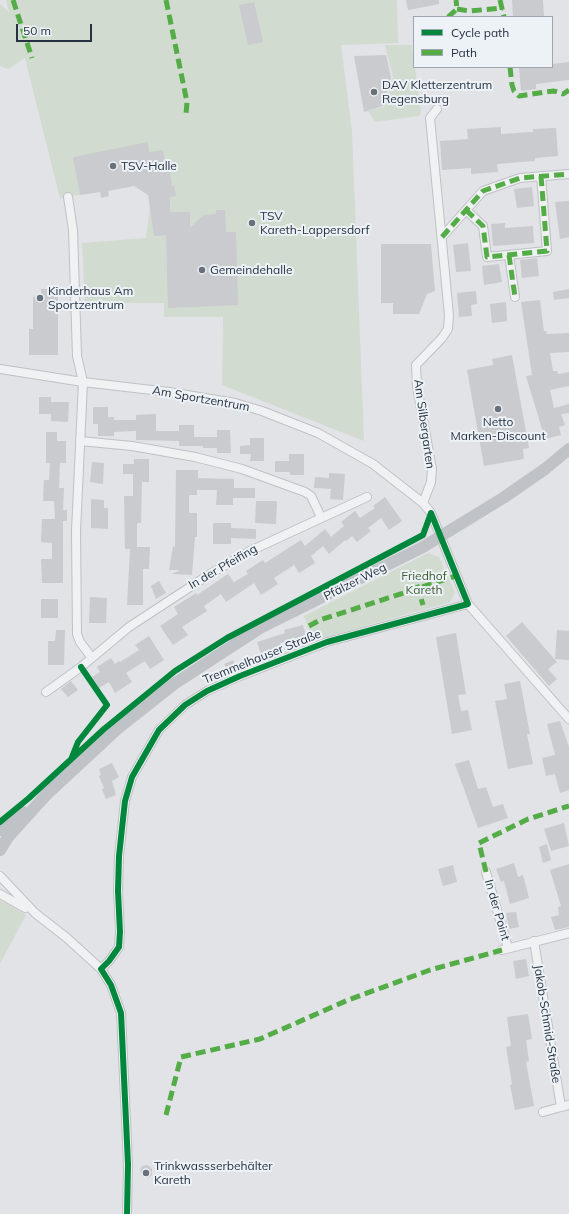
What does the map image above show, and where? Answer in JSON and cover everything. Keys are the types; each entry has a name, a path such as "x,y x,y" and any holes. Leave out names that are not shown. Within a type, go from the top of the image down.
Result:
{"street":[{"name":"Am Silbergarten","path":"423,503 431,482 432,469 417,387 416,365 442,338 448,328 449,315 430,118 436,109"},
{"path":"442,237 483,191 520,178 569,174"},
{"path":"466,210 483,226 487,257 547,251 541,176"},
{"path":"68,197 73,230 77,356 82,382 76,531 78,634 80,642 92,658"},
{"path":"509,255 515,297"},
{"name":"Am Sportzentrum","path":"0,369 82,382 212,399 262,411 318,433 373,464 423,503 431,513 440,537"},
{"path":"80,441 132,446 195,457 242,469 305,492 311,496 321,517"},
{"name":"Pfälzer Weg","path":"47,794 139,710 217,655 260,628 423,547 504,498 545,469 569,449"},
{"name":"In der Pfeifing","path":"46,692 92,658 129,627 210,574 250,551 366,497"},
{"path":"440,537 468,604 569,720"},
{"name":"Tremmelhauser Straße","path":"101,969 110,961 119,947 119,856 125,800 132,777 146,751 164,725 185,705 207,691 240,676 327,642 468,604"},
{"path":"0,830 47,794"},
{"path":"0,850 8,837 47,794"},
{"name":"In der Point","path":"486,872 505,949 534,941"},
{"path":"0,876 34,913"},
{"path":"0,894 34,913 67,938 101,969 111,985 121,1013 128,1164 127,1214"},
{"path":"534,941 569,934"},
{"name":"Jakob-Schmid-Straße","path":"534,941 565,1106 542,1112"}],"green space":[{"name":"TSV Kareth-Lappersdorf","path":"6,0 397,0 398,43 341,45 352,131 364,441 222,385 223,317 164,317 164,303 85,303 82,243 146,238 153,183 60,198 25,58 8,69 0,66 0,4 9,12"},
{"path":"385,45 412,45 413,68 415,68 421,113 419,116 375,122 368,111 384,107 393,77"},
{"name":"Friedhof Kareth","path":"428,553 439,557 455,592 450,602 313,641 304,616"},
{"path":"0,900 26,915 0,964"}],"building":[{"path":"406,0 439,0 439,4 408,10"},
{"path":"512,0 543,0 544,16 513,16"},
{"path":"254,2 263,42 248,45 239,5"},
{"name":"DAV Kletterzentrum Regensburg","path":"386,55 391,77 383,106 364,112 354,56"},
{"path":"569,62 569,80 536,84 536,89 521,91 519,68 553,68 553,64"},
{"path":"501,127 501,134 533,132 533,129 556,128 558,156 535,158 535,161 497,164 498,172 471,174 471,168 442,170 440,141 468,139 467,129"},
{"path":"148,142 149,152 163,150 165,160 168,160 172,186 174,185 176,196 170,197 170,212 190,212 190,228 203,215 216,214 216,210 225,210 226,232 236,232 238,305 168,308 166,235 154,236 148,195 134,186 108,191 109,196 101,198 100,192 80,195 73,157"},
{"path":"532,187 534,206 517,208 514,189"},
{"path":"569,201 569,237 560,239 555,202"},
{"path":"505,223 505,228 533,226 534,243 493,246 491,224"},
{"path":"468,243 471,271 456,272 453,245"},
{"path":"381,244 431,244 435,291 427,294 419,314 393,314 393,303 381,303"},
{"path":"537,258 539,276 522,278 520,260"},
{"path":"499,264 502,282 484,285 482,266"},
{"path":"41,289 58,289 58,355 29,355 29,329 33,329 33,297 41,296"},
{"path":"569,289 569,298 554,300 553,292"},
{"path":"476,291 477,304 471,305 472,316 459,317 457,293"},
{"path":"540,300 544,331 546,331 547,334 569,333 569,352 550,353 553,371 557,371 558,374 569,372 569,386 550,390 554,408 569,404 569,413 561,414 565,425 559,427 561,435 545,439 526,376 532,375 521,302"},
{"path":"506,302 507,321 492,323 490,304"},
{"name":"Netto Marken-Discount","path":"512,355 529,448 523,449 524,459 484,466 467,370 493,365 492,359"},
{"path":"39,397 51,397 51,402 69,402 68,422 51,421 51,414 39,414"},
{"path":"93,407 108,407 108,417 114,417 114,420 136,420 136,415 156,414 156,431 179,431 179,425 194,425 194,437 217,437 217,430 230,430 231,453 217,453 217,448 203,448 203,446 179,446 179,441 136,440 136,431 114,432 114,436 98,436 98,424 93,424"},
{"path":"46,432 57,432 57,441 66,441 66,463 60,463 59,488 64,488 63,510 67,510 67,521 63,521 63,583 42,583 41,559 52,559 52,543 41,542 42,519 55,519 54,501 43,501 44,480 49,480 50,463 46,463"},
{"path":"250,438 264,438 264,461 250,461 251,454 240,454 240,446 250,445"},
{"path":"289,454 304,454 304,475 290,475 290,472 275,472 275,461 289,461"},
{"path":"134,459 149,459 149,482 142,482 141,523 137,523 137,547 150,547 149,569 143,569 143,605 127,605 130,549 125,549 124,496 133,496 133,474 123,474 123,464 134,464"},
{"path":"92,462 104,463 103,484 90,482"},
{"path":"176,470 198,470 198,478 234,479 234,488 255,488 255,498 233,498 233,505 216,505 217,490 197,490 197,495 189,495 189,513 197,513 197,537 195,537 192,575 172,574 180,570 169,570 173,546 175,547"},
{"path":"329,473 345,474 343,500 330,499 331,489 314,488 315,477 329,478"},
{"path":"385,497 402,521 389,530 381,518 368,528 371,531 357,542 352,536 329,554 323,546 311,556 315,563 299,573 294,565 274,578 278,584 261,595 254,583 226,602 221,594 204,606 207,611 182,627 188,635 173,645 160,626 178,614 174,607 196,593 197,595 228,574 234,582 248,574 246,571 263,560 265,563 301,540 305,546 325,529 331,537 344,526 341,522 355,511 360,518 375,508 373,506"},
{"path":"91,499 104,500 104,508 108,508 108,529 91,528"},
{"path":"256,501 277,501 276,524 255,523"},
{"path":"213,523 231,523 231,528 256,529 256,539 231,538 231,544 213,544"},
{"path":"159,581 166,593 156,599 151,586"},
{"path":"90,597 107,598 106,623 89,623"},
{"path":"41,599 58,599 58,618 41,618"},
{"path":"522,622 557,662 548,669 557,679 549,686 506,636"},
{"path":"303,625 306,636 280,643 283,651 262,658 257,642 285,633 284,630"},
{"path":"56,630 65,630 64,665 48,665 48,641 55,641"},
{"path":"557,630 569,631 569,660 555,659"},
{"path":"456,633 466,694 458,695 461,711 468,710 472,730 452,734 436,637"},
{"path":"149,636 164,660 150,669 145,661 126,673 132,682 115,693 109,682 99,688 92,677 100,672 97,667 111,658 115,664 119,661 120,662 139,650 135,645"},
{"path":"233,660 238,671 230,675 224,664"},
{"path":"71,681 78,690 68,697 61,689"},
{"path":"520,681 530,734 527,734 533,764 508,769 495,701 507,699 504,684"},
{"path":"560,721 569,747 569,790 560,793 555,774 546,776 542,758 555,755 547,724"},
{"path":"469,760 478,789 486,787 493,807 503,804 508,818 478,828 455,764"},
{"path":"112,763 119,777 112,781 116,795 106,799 102,789 104,788 99,776 101,775 99,769"},
{"path":"564,823 569,846 551,851 544,829"},
{"path":"547,844 551,860 543,863 539,847"},
{"path":"514,863 518,877 523,875 529,898 510,904 504,881 501,882 496,869"},
{"path":"569,864 569,927 555,930 551,917 559,915 558,907 561,906 550,870"},
{"path":"453,865 457,882 443,886 438,869"},
{"path":"516,912 519,927 509,929 506,913"},
{"path":"526,959 529,976 516,979 513,961"},
{"path":"528,1014 532,1039 526,1040 529,1061 526,1062 534,1106 515,1110 510,1085 512,1084 506,1047 511,1046 507,1017"},
{"name":"Trinkwassserbehälter Kareth","path":"148,1165 152,1169 152,1175 148,1178 142,1176 140,1171 142,1166"}],"marked path":[{"path":"13,0 32,58"},
{"path":"166,0 187,102 186,114"},
{"path":"449,16 457,9 456,0"},
{"path":"500,0 504,16"},
{"path":"457,9 469,11 503,8"},
{"path":"510,68 512,85 514,91 519,96 554,91 563,94 569,90"},
{"path":"442,237 483,191 520,178 569,174"},
{"path":"466,210 483,226 487,257 547,251 541,176"},
{"path":"509,255 515,297"},
{"path":"411,571 423,605"},
{"path":"309,626 320,620 456,576"},
{"path":"486,872 479,843 528,819 569,806"},
{"path":"166,1115 181,1057 260,1039 348,1000 430,970 502,950"}],"cycle path":[{"path":"0,822 29,798 104,729 175,671 227,638 423,535 431,513"},
{"path":"127,1214 128,1164 121,1013 111,985 101,969 119,947 119,856 125,801 132,777 159,730 185,705 207,691 240,676 327,642 468,604 431,513"},
{"path":"72,757 78,742 107,705 81,667"}],"place":[{"name":"DAV Kletterzentrum Regensburg","path":"374,92"},
{"name":"TSV-Halle","path":"113,166"},
{"name":"TSV Kareth-Lappersdorf","path":"252,223"},
{"name":"Gemeindehalle","path":"202,270"},
{"name":"Kinderhaus Am Sportzentrum","path":"40,298"},
{"name":"Netto Marken-Discount","path":"498,409"},
{"name":"Trinkwassserbehälter Kareth","path":"146,1173"}]}
